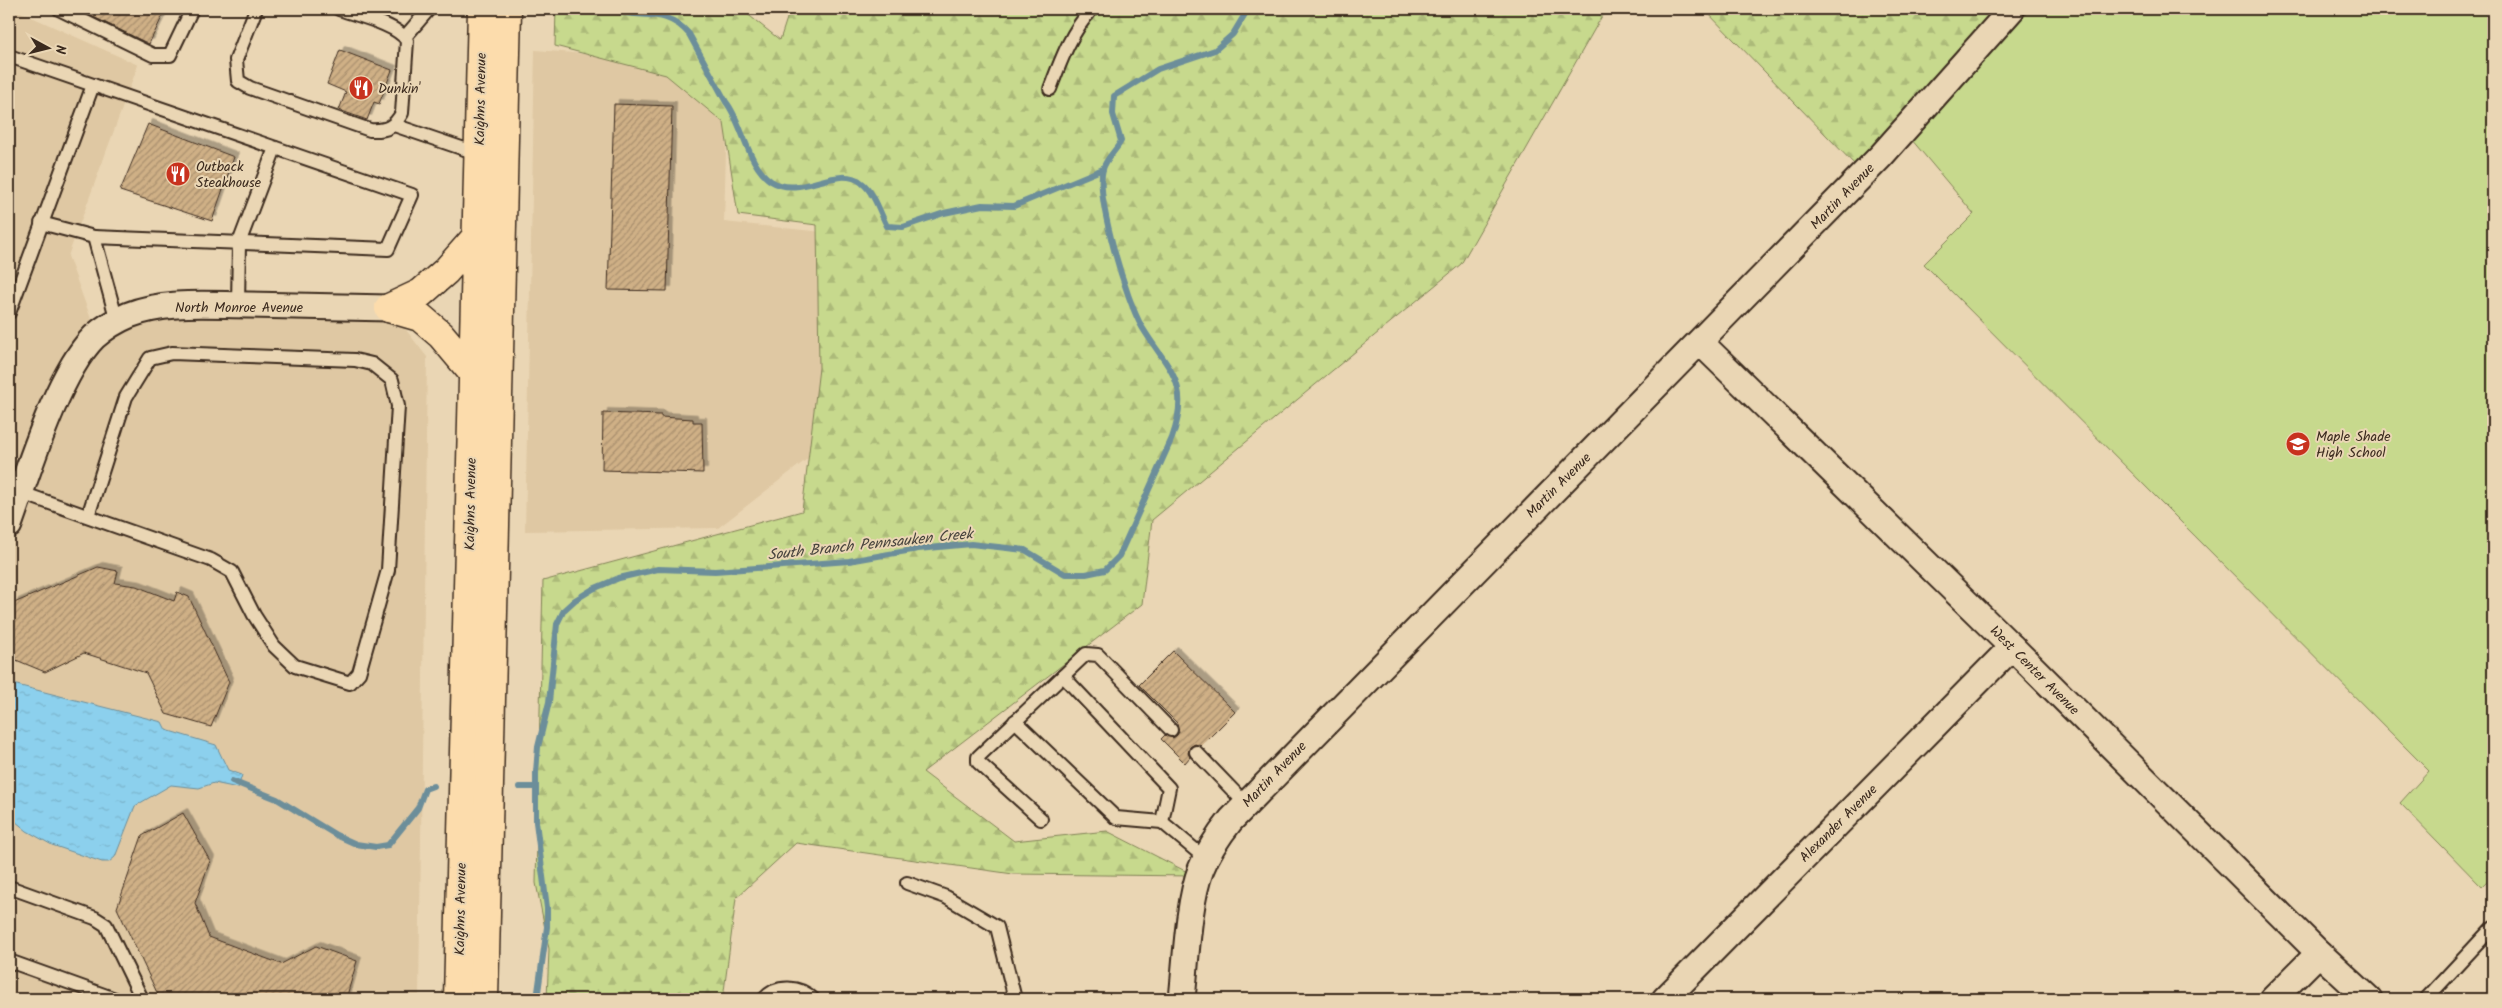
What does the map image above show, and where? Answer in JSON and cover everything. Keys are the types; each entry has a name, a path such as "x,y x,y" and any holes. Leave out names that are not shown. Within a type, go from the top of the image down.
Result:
{"highway":[{"name":"Kaighns Avenue","path":"458,999 482,9"},
{"name":"Kaighns Avenue","path":"484,999 507,9"},
{"path":"389,308 421,293 446,271 476,236"},
{"path":"389,308 420,317 441,335 473,373"}],"street":[{"name":"Martin Avenue","path":"1182,999 1193,907 1200,871 1218,836 1245,803 1881,156 2012,9"},
{"name":"North Monroe Avenue","path":"9,525 15,491 60,392 80,356 94,338 117,321 130,315 158,308 197,305 389,308"},
{"name":"West Center Avenue","path":"1700,342 2012,647 2319,953 2369,999"},
{"name":"Alexander Avenue","path":"1665,999 2012,647"},
{"path":"2274,999 2319,953"}],"lane":[{"path":"59,9 153,55 170,55 192,9"},
{"path":"256,9 236,60 238,81 250,88 370,130 389,129 402,113 407,54 405,37 429,9"},
{"path":"339,9 388,26 405,37"},
{"path":"1050,89 1068,44 1080,22 1092,9"},
{"path":"9,56 412,195 388,249 94,237 41,223"},
{"path":"9,313 93,85"},
{"path":"394,125 479,154"},
{"path":"238,305 239,243 275,148"},
{"path":"94,237 117,321"},
{"path":"15,491 206,557 232,572 254,614 274,646 295,666 350,683 359,673 388,570 398,406 392,380 372,364 355,360 172,353 150,358 126,397 88,516"},
{"path":"1041,819 978,762 978,757 1086,654 1098,655 1171,730"},
{"path":"1063,676 1169,788 1162,822"},
{"path":"1015,722 1116,818 1162,822 1206,859"},
{"path":"1196,752 1245,803"},
{"path":"907,883 946,897 997,927 1015,999"},
{"path":"9,887 95,918 106,925 142,999"},
{"path":"2426,999 2493,927"},
{"path":"9,961 115,999"},
{"path":"764,999 777,991 788,988 799,990 813,999"}],"shaded area":[{"path":"9,9 14,9 138,65 68,256 102,349 109,325 130,315 389,308 427,357 419,999 9,999"},
{"path":"535,50 665,60 727,115 724,222 833,233 824,446 718,528 525,531"}],"green space":[{"path":"556,9 741,9 780,40 790,9 1613,9 1602,16 1461,264 1152,520 1142,604 923,772 1014,841 1107,831 1195,876 1013,874 796,843 736,898 723,999 547,999 549,949 536,883 543,581 802,511 819,368 817,225 738,215 724,123 666,75 555,46"},
{"path":"1704,9 2004,9 1858,168"},
{"name":"Maple Shade High School","path":"2004,9 2493,9 2491,510 2493,511 2493,876 2482,887 2400,803 2429,771 1924,264 1974,214 1906,133"}],"water":[{"path":"9,683 162,722 166,730 216,745 228,770 242,775 238,788 214,783 199,788 171,785 135,806 115,857 109,862 102,862 52,845 27,831 9,816"}],"building":[{"path":"77,9 166,9 149,44"},
{"name":"Dunkin'","path":"340,50 392,70 379,104 374,102 367,120 339,110 346,92 327,84"},
{"path":"614,104 672,106 667,291 608,290"},
{"name":"Outback Steakhouse","path":"148,124 234,157 212,221 120,191"},
{"path":"603,413 661,415 661,417 693,419 693,422 702,422 703,473 602,470"},
{"path":"98,567 118,571 115,583 136,586 174,601 177,592 189,597 229,682 211,727 166,714 146,673 84,653 45,672 9,657 9,618 14,603"},
{"path":"1173,651 1235,712 1201,746 1195,744 1190,747 1188,753 1190,757 1185,763 1161,739 1165,735 1173,738 1177,735 1179,732 1177,723 1139,685"},
{"path":"183,813 210,861 195,903 209,937 281,964 316,946 357,961 346,999 160,999 117,908 142,836"}],"waterway":[{"path":"610,9 631,14 661,17 680,25 689,34 732,111 756,165 771,181 782,186 794,187 841,177 852,178 862,183 870,192 887,226 903,227 944,213 982,205 1014,206 1103,169"},
{"name":"South Branch Pennsauken Creek","path":"537,999 547,927 547,908 536,822 538,747 549,702 557,624 564,610 575,600 593,589 619,578 658,569 715,571 849,561 918,549 971,544 1025,550 1065,574 1086,574 1105,570 1119,556 1172,438 1178,419 1179,403 1178,390 1174,378 1142,327 1128,296 1108,225 1102,183 1103,169 1106,161 1121,141 1113,114 1114,96 1158,69 1215,50 1233,34 1248,9"},
{"path":"232,781 277,799 336,835 356,844 376,847 388,845 418,808 425,789 433,786"},
{"path":"519,787 534,787"}],"place":[{"name":"Dunkin'","path":"361,88"},
{"name":"Outback Steakhouse","path":"178,174"},
{"name":"Maple Shade High School","path":"2298,444"}]}
